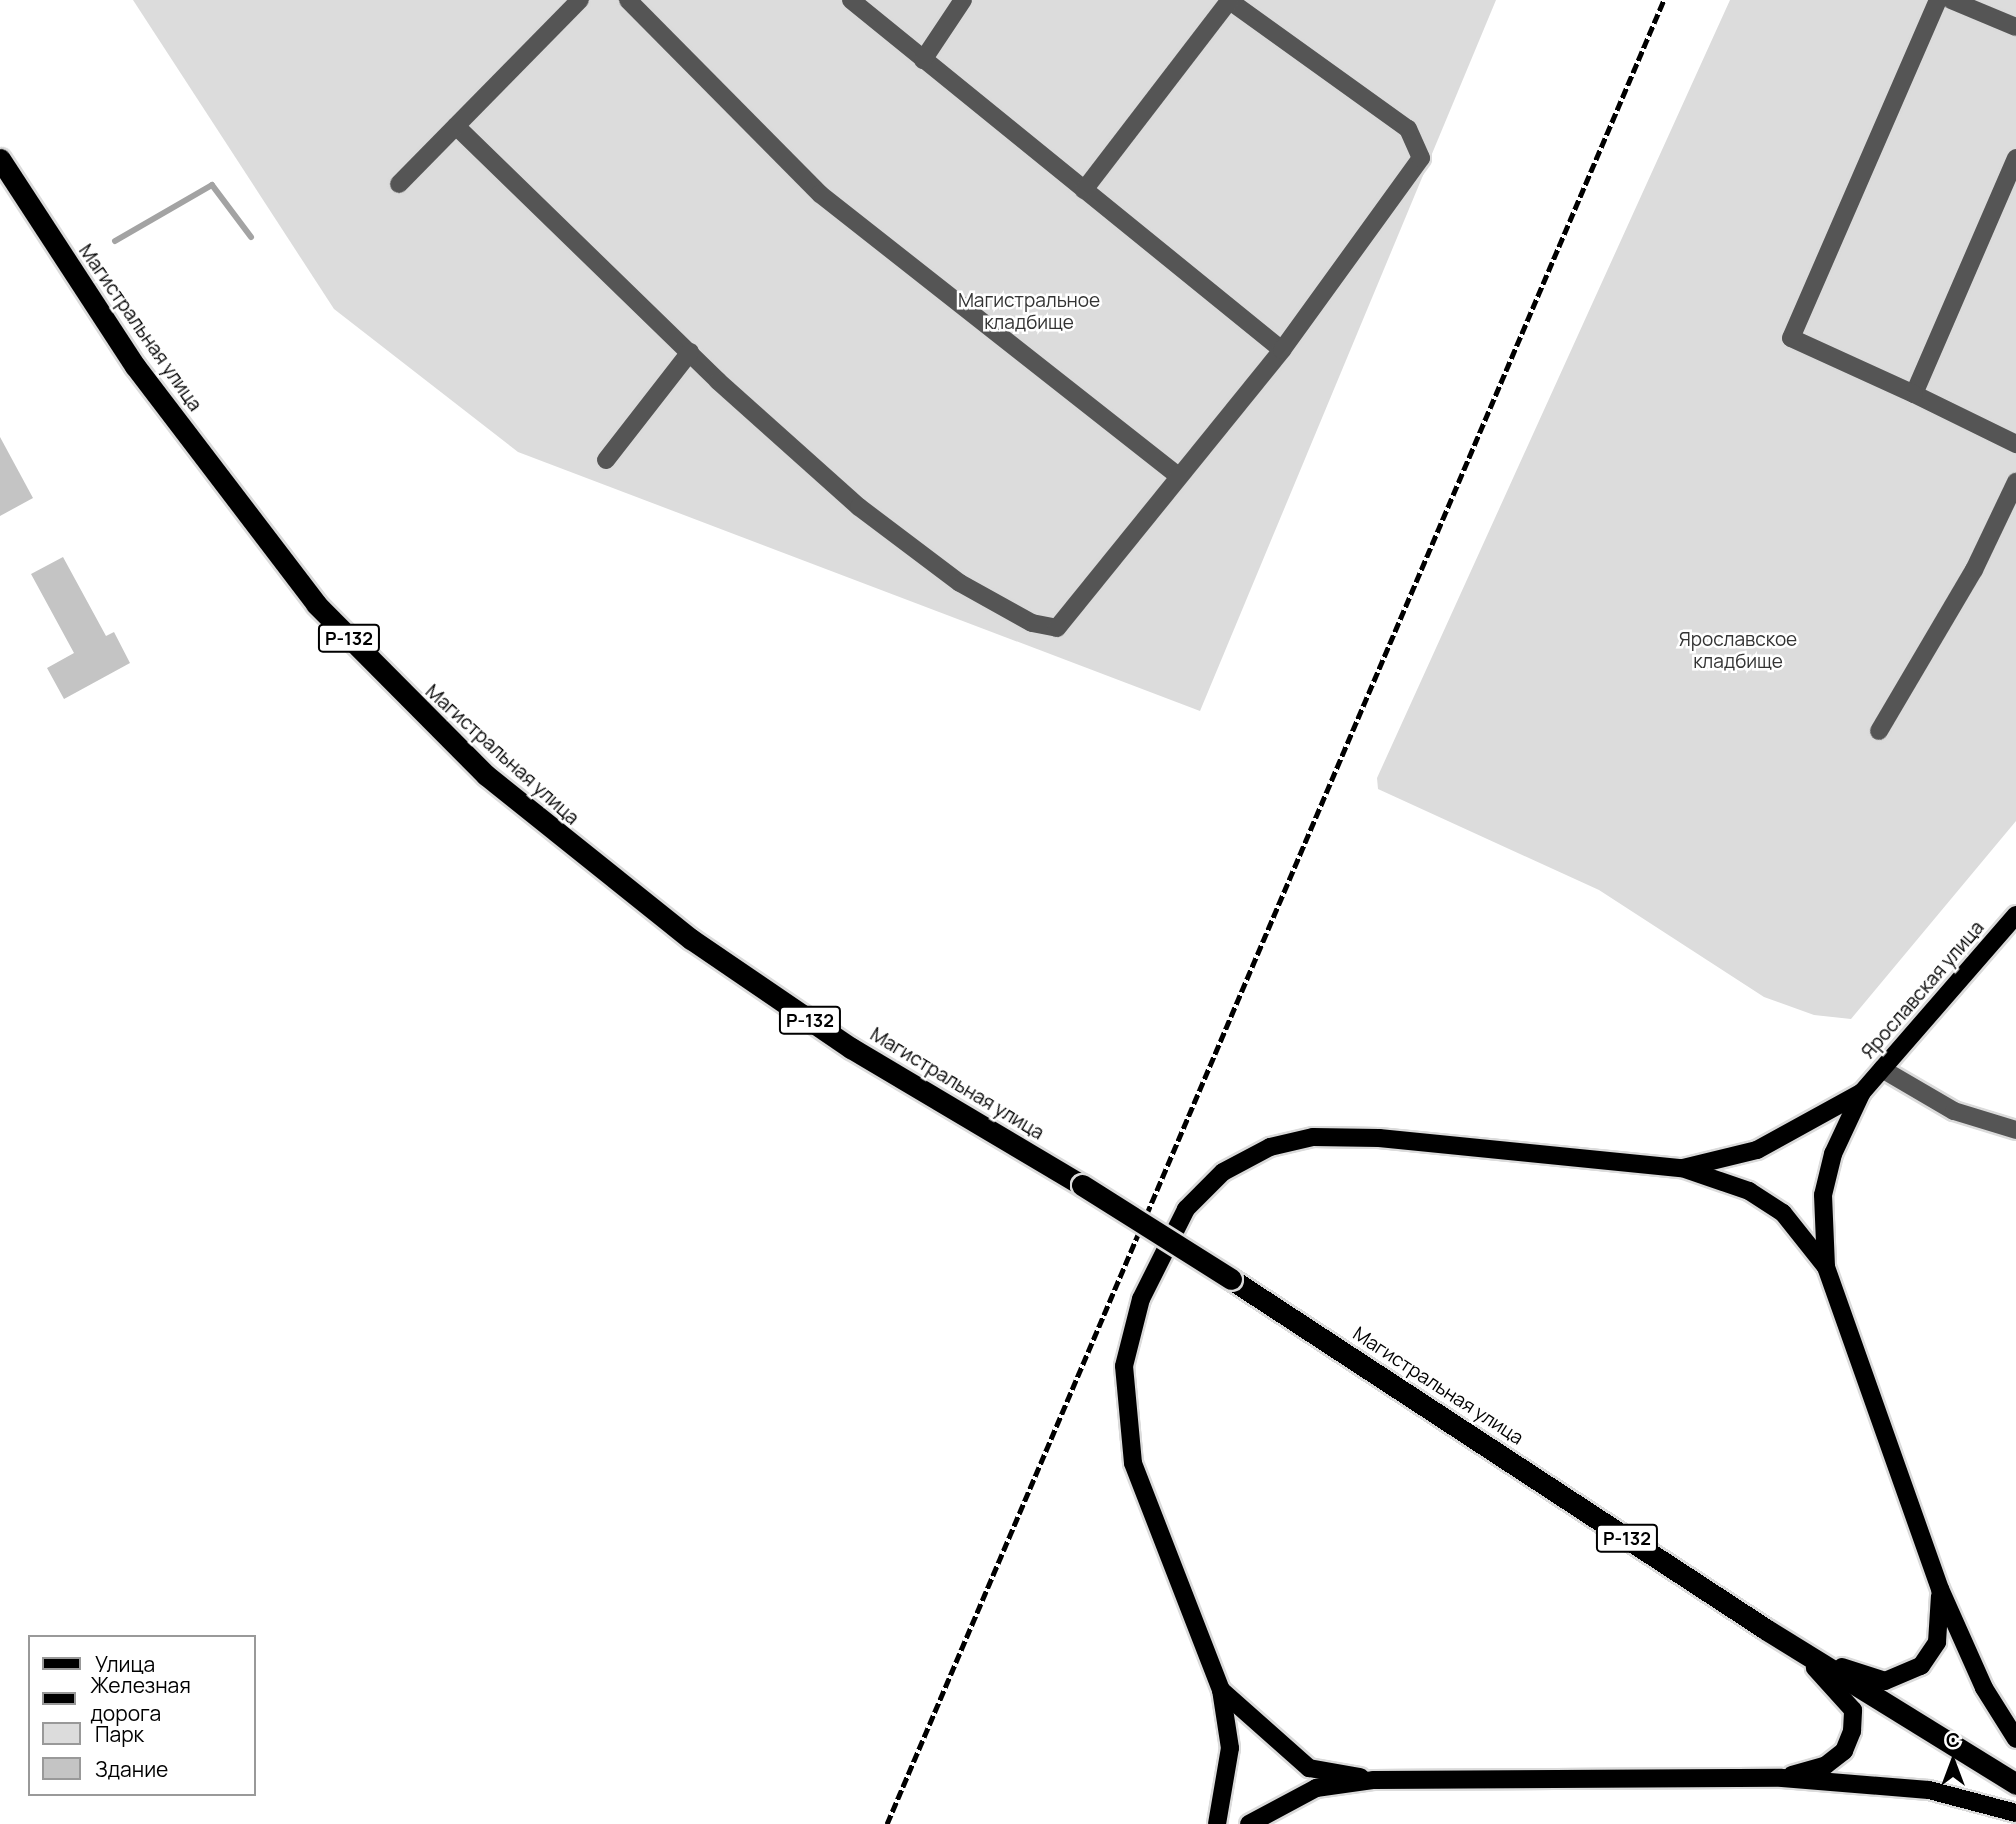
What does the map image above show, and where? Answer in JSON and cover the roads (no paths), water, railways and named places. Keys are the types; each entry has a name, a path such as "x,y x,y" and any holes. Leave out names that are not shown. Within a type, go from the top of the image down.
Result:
{"highway":[{"name":"Магистральная улица","path":"0,159 135,366 308,594 486,775 691,939 851,1048 1082,1185 1231,1279 1767,1630 2016,1784"}],"main road":[{"name":"Ярославская улица","path":"1862,1092 2016,915"},
{"path":"1682,1168 1757,1150 1862,1092"},
{"path":"1862,1092 1833,1154 1823,1195 1826,1267 1940,1589 1984,1688 2016,1739"},
{"path":"1217,1824 1230,1748 1221,1690 1133,1463 1125,1419 1125,1366 1141,1299 1186,1209 1223,1172 1270,1147 1313,1137 1379,1138 1682,1168 1749,1191 1783,1213 1826,1267"},
{"path":"1767,1630 1861,1676 1905,1676 1937,1642 1940,1589"},
{"path":"1767,1630 1832,1682 1853,1710 1844,1751 1826,1765 1782,1778"},
{"path":"1221,1690 1309,1768 1374,1780"},
{"path":"1249,1824 1316,1788 1374,1780 1782,1778 1929,1790 2016,1813"}],"lane":[{"path":"399,184 580,0"},
{"path":"628,0 820,194 1177,475"},
{"path":"851,0 1282,350"},
{"path":"923,61 963,0"},
{"path":"456,126 690,352 859,507 960,583 1048,629 1068,619 1177,475 1282,350 1421,158 1408,129 1230,0 1084,190"},
{"path":"1938,0 1791,338 2016,444"},
{"path":"1951,0 2016,27"},
{"path":"1914,394 2016,158"},
{"path":"606,460 690,352"},
{"path":"1879,731 1975,570 2016,482"},
{"path":"1882,1069 1954,1111 2016,1130"}],"waterway":[{"path":"115,241 212,185 251,237"}],"railway":[{"path":"887,1824 1664,0"}],"park label":[{"name":"Магистральное кладбище","path":"1029,312"},
{"name":"Ярославское кладбище","path":"1738,651"}]}
